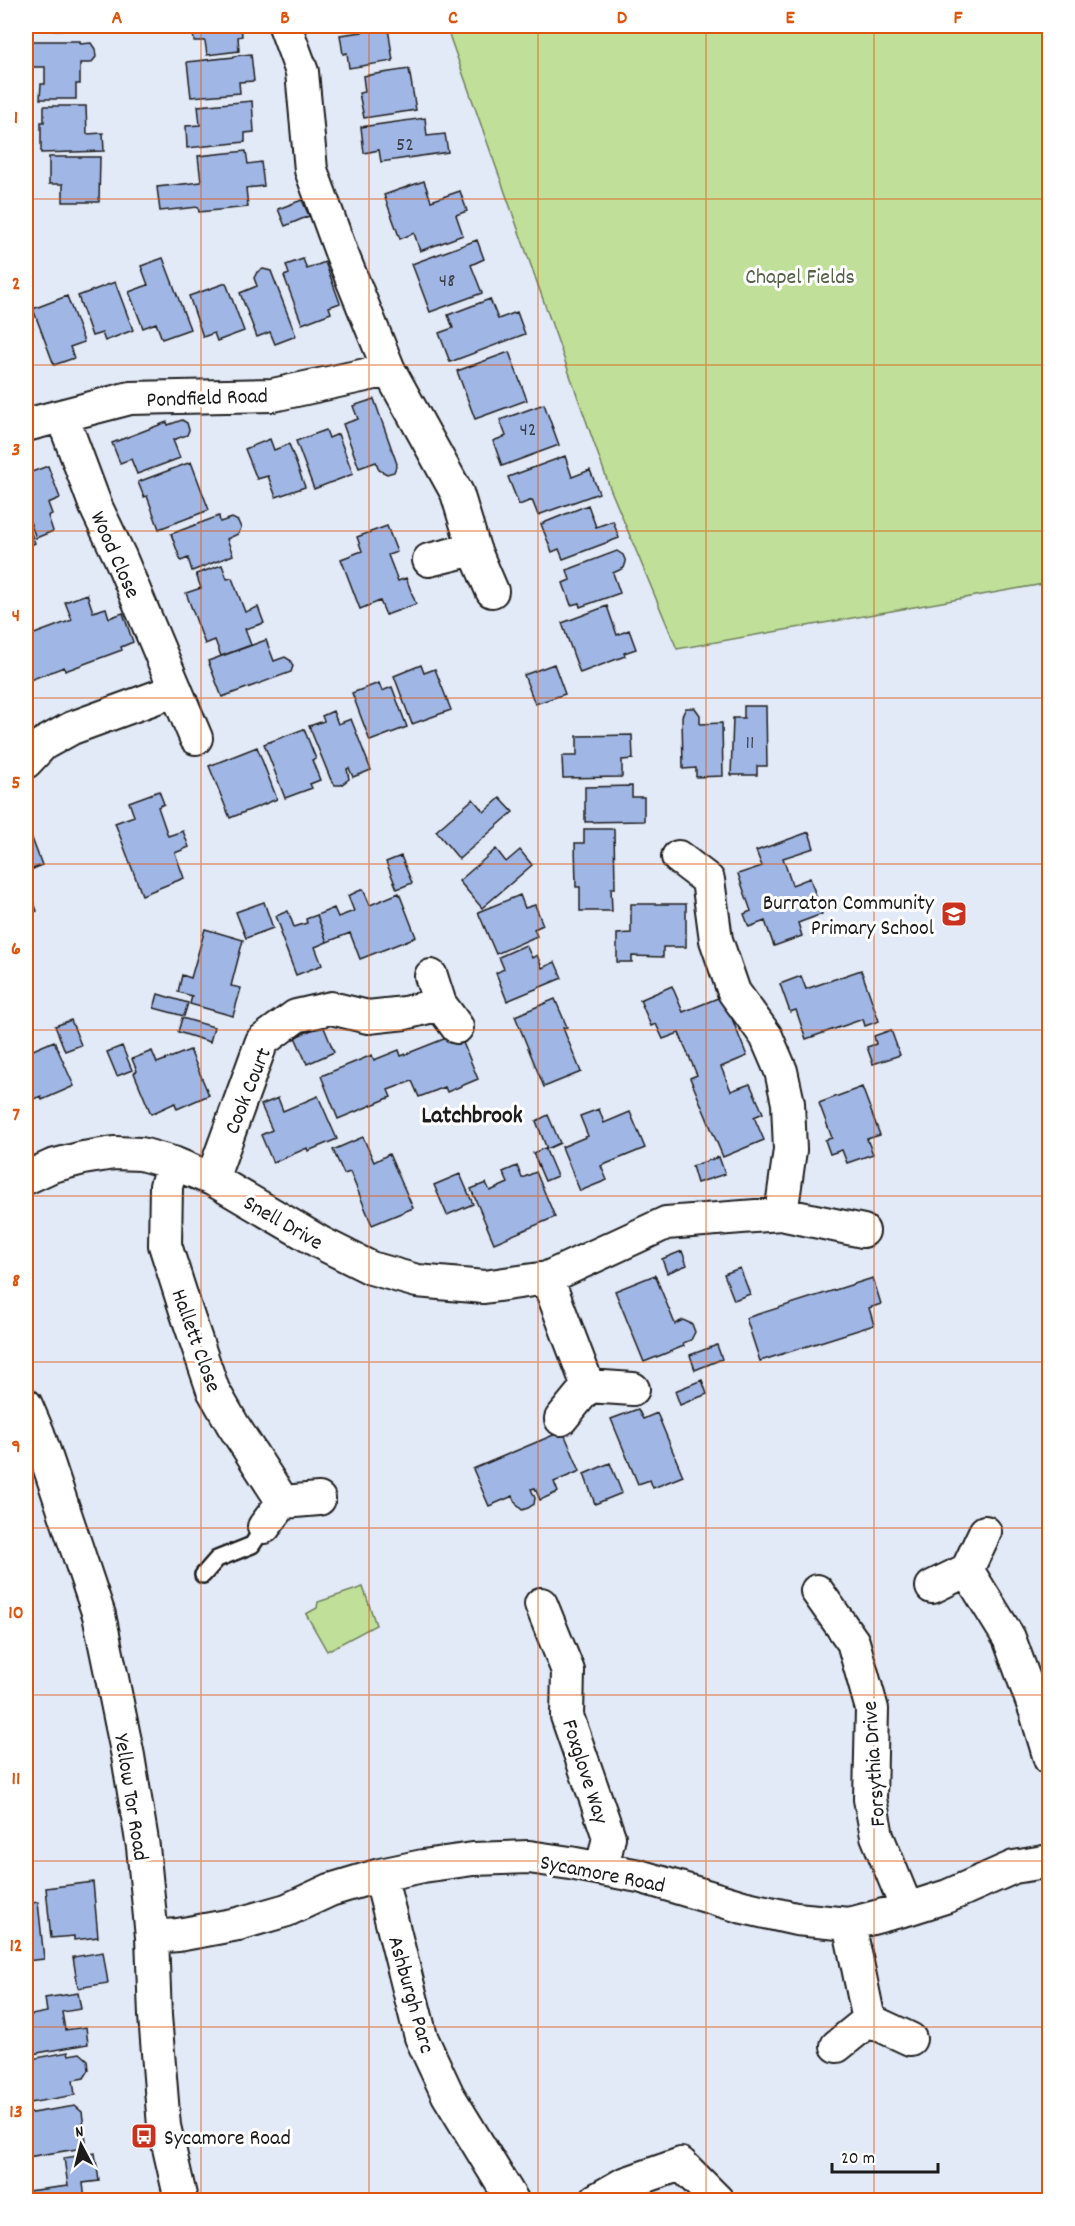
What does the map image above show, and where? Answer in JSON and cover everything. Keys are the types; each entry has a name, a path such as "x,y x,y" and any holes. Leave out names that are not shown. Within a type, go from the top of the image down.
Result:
{"street":[{"path":"285,26 302,72 311,170 341,252 389,370 457,493 474,549 492,591"},
{"name":"Pondfield Road","path":"26,425 129,398 273,395 389,370"},
{"name":"Wood Close","path":"62,416 96,507 120,557 196,738"},
{"path":"429,560 474,549"},
{"path":"26,762 43,744 72,728 176,690"},
{"path":"678,857 708,880 716,939 734,992 766,1036 781,1071 789,1104 790,1150 781,1214"},
{"name":"Cook Court","path":"212,1179 262,1041 296,1016 331,1008 368,1017 405,1013 442,1002"},
{"name":"Snell Drive","path":"26,1178 52,1166 82,1158 114,1154 141,1154 173,1163 212,1179 321,1244 370,1268 417,1281 484,1287 547,1278 666,1223 781,1214 863,1231"},
{"name":"Hallett Close","path":"173,1163 166,1186 165,1245 187,1314 213,1390 283,1502"},
{"path":"547,1278 588,1386"},
{"path":"588,1386 633,1389"},
{"path":"561,1419 588,1386"},
{"name":"Yellow Tor Road","path":"28,1418 99,1615 143,1847 152,1937 154,2016 164,2126 181,2200"},
{"path":"264,1527 283,1502 319,1499"},
{"path":"932,1587 967,1570 985,1532"},
{"path":"967,1570 1009,1638 1036,1712 1050,1759"},
{"name":"Forsythia Drive","path":"817,1591 853,1642 872,1709 870,1799 877,1836 907,1909"},
{"name":"Foxglove Way","path":"541,1604 568,1671 567,1716 609,1837 602,1869"},
{"name":"Sycamore Road","path":"152,1937 178,1935 238,1924 287,1910 330,1890 380,1875 473,1859 529,1857 602,1869 639,1876 743,1907 796,1919 849,1923 948,1896 1014,1867 1050,1861"},
{"name":"Ashburgh Parc","path":"380,1875 421,2037 448,2096 512,2200"},
{"path":"849,1923 869,2020"},
{"path":"869,2020 909,2039"},
{"path":"837,2046 869,2020"},
{"path":"596,2200 624,2184 681,2164 717,2200"}],"lane":[{"path":"202,1575 217,1559 252,1545 264,1527"}],"green space":[{"name":"Chapel Fields","path":"446,26 1049,26 1049,583 677,649 610,488"},
{"path":"363,1587 376,1625 327,1651 306,1614 317,1608 318,1602"}],"building":[{"path":"40,26 85,26 85,29 40,30"},
{"path":"192,26 241,26 242,36 238,37 239,51 207,55 205,41 194,41"},
{"path":"362,26 397,26 388,28 393,61 349,68 347,53 343,54 340,35 362,32"},
{"path":"31,41 91,43 96,57 91,63 80,63 80,84 76,84 76,99 40,99 41,84 45,84 45,67 31,67"},
{"path":"251,54 254,81 239,82 240,93 191,97 187,62"},
{"path":"409,69 416,110 364,118 359,93 365,92 363,76"},
{"path":"252,101 254,132 245,133 245,142 187,148 186,126 200,125 198,106"},
{"path":"44,106 86,106 87,134 103,133 104,151 41,153 41,122 44,122"},
{"path":"425,118 427,136 445,134 448,152 381,162 379,150 364,153 361,127"},
{"path":"246,151 248,164 261,162 264,186 246,188 248,207 199,212 198,207 160,211 157,187 201,182 198,156"},
{"path":"49,157 100,157 99,202 63,202 63,184 49,184"},
{"path":"424,181 431,201 460,191 467,211 456,215 463,235 420,251 414,233 400,239 384,195"},
{"path":"302,200 309,216 285,226 278,209"},
{"path":"477,240 484,259 471,265 482,293 430,312 412,264"},
{"path":"163,258 190,329 162,339 156,323 143,328 129,292 148,285 141,266"},
{"path":"303,259 307,269 325,262 340,303 329,307 331,313 302,324 284,276 289,274 286,265"},
{"path":"263,269 271,271 296,336 275,344 270,332 257,337 240,293 257,286 254,278 257,272"},
{"path":"115,282 133,330 105,341 102,333 92,336 78,296"},
{"path":"226,283 244,331 217,341 214,333 203,337 189,296"},
{"path":"67,296 84,342 70,347 74,358 54,365 33,309"},
{"path":"490,299 498,319 517,312 525,334 450,362 439,333 453,328 448,315"},
{"path":"26,306 33,328 26,331"},
{"path":"509,352 527,400 475,419 457,371"},
{"path":"374,399 397,464 394,472 387,474 379,470 376,462 359,468 343,424 358,419 353,406"},
{"path":"544,404 559,445 502,466 493,441 506,436 500,420"},
{"path":"182,420 187,423 189,430 187,435 173,440 180,458 137,474 131,459 120,463 112,443 167,422 168,425"},
{"path":"326,430 329,438 338,434 353,474 314,489 296,441"},
{"path":"270,439 274,450 289,444 305,487 276,497 268,476 257,479 245,449"},
{"path":"565,456 572,477 590,470 599,493 538,515 532,500 519,505 508,477"},
{"path":"191,462 209,510 159,529 147,496 144,497 138,482"},
{"path":"48,466 60,498 48,503 52,514 48,516 53,531 36,538 30,522 27,523 35,543 26,547 26,474"},
{"path":"588,505 596,527 613,521 619,538 563,559 559,549 552,552 541,524"},
{"path":"219,516 220,522 232,518 238,521 241,528 238,534 227,539 233,555 192,571 188,558 181,561 171,534"},
{"path":"387,526 397,552 388,555 398,581 406,578 416,604 386,615 380,601 360,609 341,559 362,551 357,537"},
{"path":"617,551 623,555 626,562 624,568 613,573 620,593 580,607 579,603 571,605 563,583 570,580 567,570"},
{"path":"222,565 227,579 232,578 245,612 258,607 264,623 245,629 251,645 221,656 215,640 205,644 186,593 201,588 196,574"},
{"path":"87,594 93,612 106,608 109,618 123,613 133,642 121,647 122,650 65,671 64,667 27,681 29,684 26,685 26,637 72,620 65,602"},
{"path":"607,606 617,635 629,630 636,649 624,653 625,656 580,673 562,623"},
{"path":"266,640 274,661 285,657 290,660 293,666 291,672 222,697 208,661"},
{"path":"554,664 565,694 535,704 524,675"},
{"path":"421,665 424,673 435,669 451,710 412,724 394,676"},
{"path":"379,683 382,691 392,687 407,727 370,741 352,693"},
{"path":"744,706 766,706 767,766 757,766 757,775 731,775 733,718 744,718"},
{"path":"686,708 695,708 700,715 700,724 722,723 723,776 696,777 696,768 683,769 682,716"},
{"path":"333,711 338,724 351,719 371,770 353,777 349,768 347,769 349,779 341,785 335,785 331,780 309,726 324,721 322,716"},
{"path":"304,729 316,759 312,760 320,780 310,784 312,788 285,798 264,744"},
{"path":"632,735 633,759 622,760 622,777 563,778 562,756 577,756 577,736"},
{"path":"257,747 277,799 230,818 209,766"},
{"path":"632,786 632,797 644,797 644,821 585,822 585,787"},
{"path":"159,791 164,804 158,807 168,836 183,831 189,847 175,853 184,878 142,895 115,823 134,816 129,802"},
{"path":"500,798 513,812 459,859 436,831 473,799 484,812"},
{"path":"584,829 614,829 615,888 611,888 612,911 580,911 580,887 576,887 575,843 584,843"},
{"path":"809,832 814,848 783,858 792,885 810,878 822,914 798,923 802,936 774,946 765,921 749,927 744,914 751,911 738,874 762,866 756,851"},
{"path":"30,833 42,865 26,872 26,835"},
{"path":"496,849 506,862 520,850 532,865 482,908 459,881"},
{"path":"401,856 412,883 397,889 386,862"},
{"path":"26,880 37,911 26,915"},
{"path":"363,889 370,905 399,893 416,937 360,959 350,933 327,942 317,915 334,908 338,917 354,911 348,896"},
{"path":"520,895 525,908 535,905 543,925 534,929 537,936 496,954 478,912"},
{"path":"264,902 273,928 246,938 236,912"},
{"path":"631,904 686,904 686,947 663,947 663,957 632,956 632,962 617,962 617,934 631,933"},
{"path":"288,911 294,927 307,923 306,919 317,915 327,942 315,947 322,965 296,975 276,916"},
{"path":"205,929 243,940 231,986 241,988 233,1016 190,1004 192,996 178,992 182,975 191,978"},
{"path":"526,945 532,958 537,955 542,968 555,962 562,978 507,1001 496,973 504,969 499,957"},
{"path":"861,970 879,1021 865,1026 863,1019 806,1039 796,1010 790,1012 780,984 801,976 806,989"},
{"path":"672,986 683,1012 723,996 747,1056 721,1067 731,1091 750,1084 763,1113 754,1117 764,1140 723,1157 690,1078 697,1075 679,1033 663,1039 656,1024 651,1026 640,1000"},
{"path":"158,994 188,1003 184,1016 154,1008"},
{"path":"555,999 567,1027 563,1028 581,1072 544,1087 515,1016"},
{"path":"182,1018 214,1027 210,1042 178,1032"},
{"path":"71,1020 81,1045 65,1051 55,1026"},
{"path":"323,1025 334,1052 307,1064 295,1037"},
{"path":"891,1030 900,1055 873,1064 867,1047 876,1044 874,1036"},
{"path":"459,1033 478,1079 447,1092 445,1087 419,1097 412,1081 388,1090 391,1097 338,1119 321,1076 372,1055 374,1060 399,1050 401,1056"},
{"path":"54,1041 74,1086 42,1100 41,1096 26,1102 26,1053"},
{"path":"122,1046 132,1070 117,1076 107,1052"},
{"path":"190,1050 209,1095 177,1109 175,1103 151,1114 134,1073 137,1071 132,1059 152,1051 157,1063"},
{"path":"862,1087 880,1135 867,1139 873,1154 847,1163 842,1150 830,1154 825,1140 832,1138 819,1103"},
{"path":"318,1096 337,1139 308,1151 307,1148 273,1163 261,1135 272,1130 261,1105 278,1098 283,1111"},
{"path":"599,1109 604,1123 630,1112 645,1148 601,1166 607,1180 580,1191 562,1147 588,1136 580,1116"},
{"path":"548,1115 560,1143 547,1149 536,1121"},
{"path":"363,1137 374,1162 389,1154 413,1208 372,1225 350,1172 344,1174 333,1150"},
{"path":"545,1148 557,1176 545,1181 533,1153"},
{"path":"719,1157 725,1174 697,1183 692,1166"},
{"path":"517,1166 522,1178 536,1172 555,1217 494,1243 471,1189 486,1183 490,1191 508,1183 503,1172"},
{"path":"460,1174 473,1204 447,1215 434,1185"},
{"path":"682,1251 687,1265 667,1273 662,1259"},
{"path":"740,1268 750,1294 734,1300 724,1274"},
{"path":"655,1275 675,1324 683,1320 692,1324 695,1332 691,1340 683,1343 684,1346 644,1362 615,1291"},
{"path":"873,1278 881,1304 869,1308 874,1325 760,1361 746,1318"},
{"path":"717,1345 722,1359 695,1370 690,1355"},
{"path":"702,1380 707,1394 680,1405 675,1391"},
{"path":"638,1409 643,1419 657,1413 683,1476 653,1488 650,1480 638,1484 611,1419"},
{"path":"563,1431 580,1471 554,1482 558,1492 540,1500 535,1488 531,1489 535,1498 534,1504 528,1508 522,1510 513,1496 489,1506 473,1469"},
{"path":"610,1463 622,1493 595,1504 584,1474"},
{"path":"26,1506 32,1526 26,1528"},
{"path":"93,1882 98,1937 74,1940 74,1936 51,1938 46,1888"},
{"path":"38,1902 44,1959 26,1961 26,1904"},
{"path":"103,1952 108,1983 78,1988 73,1957"},
{"path":"78,1993 81,2009 62,2012 65,2030 86,2027 88,2044 26,2055 26,2016 47,2012 45,1998"},
{"path":"68,2052 69,2055 80,2053 88,2060 89,2070 84,2078 73,2080 75,2095 30,2103 26,2060"},
{"path":"75,2106 82,2112 86,2141 83,2148 27,2157 26,2114"},
{"path":"95,2153 99,2181 83,2183 85,2200 30,2200 28,2191 68,2186 64,2158"}],"place":[{"name":"Burraton Community Primary School","path":"954,914"},
{"name":"Sycamore Road","path":"144,2136"}],"district":[{"name":"Latchbrook","path":"472,1114"}]}
